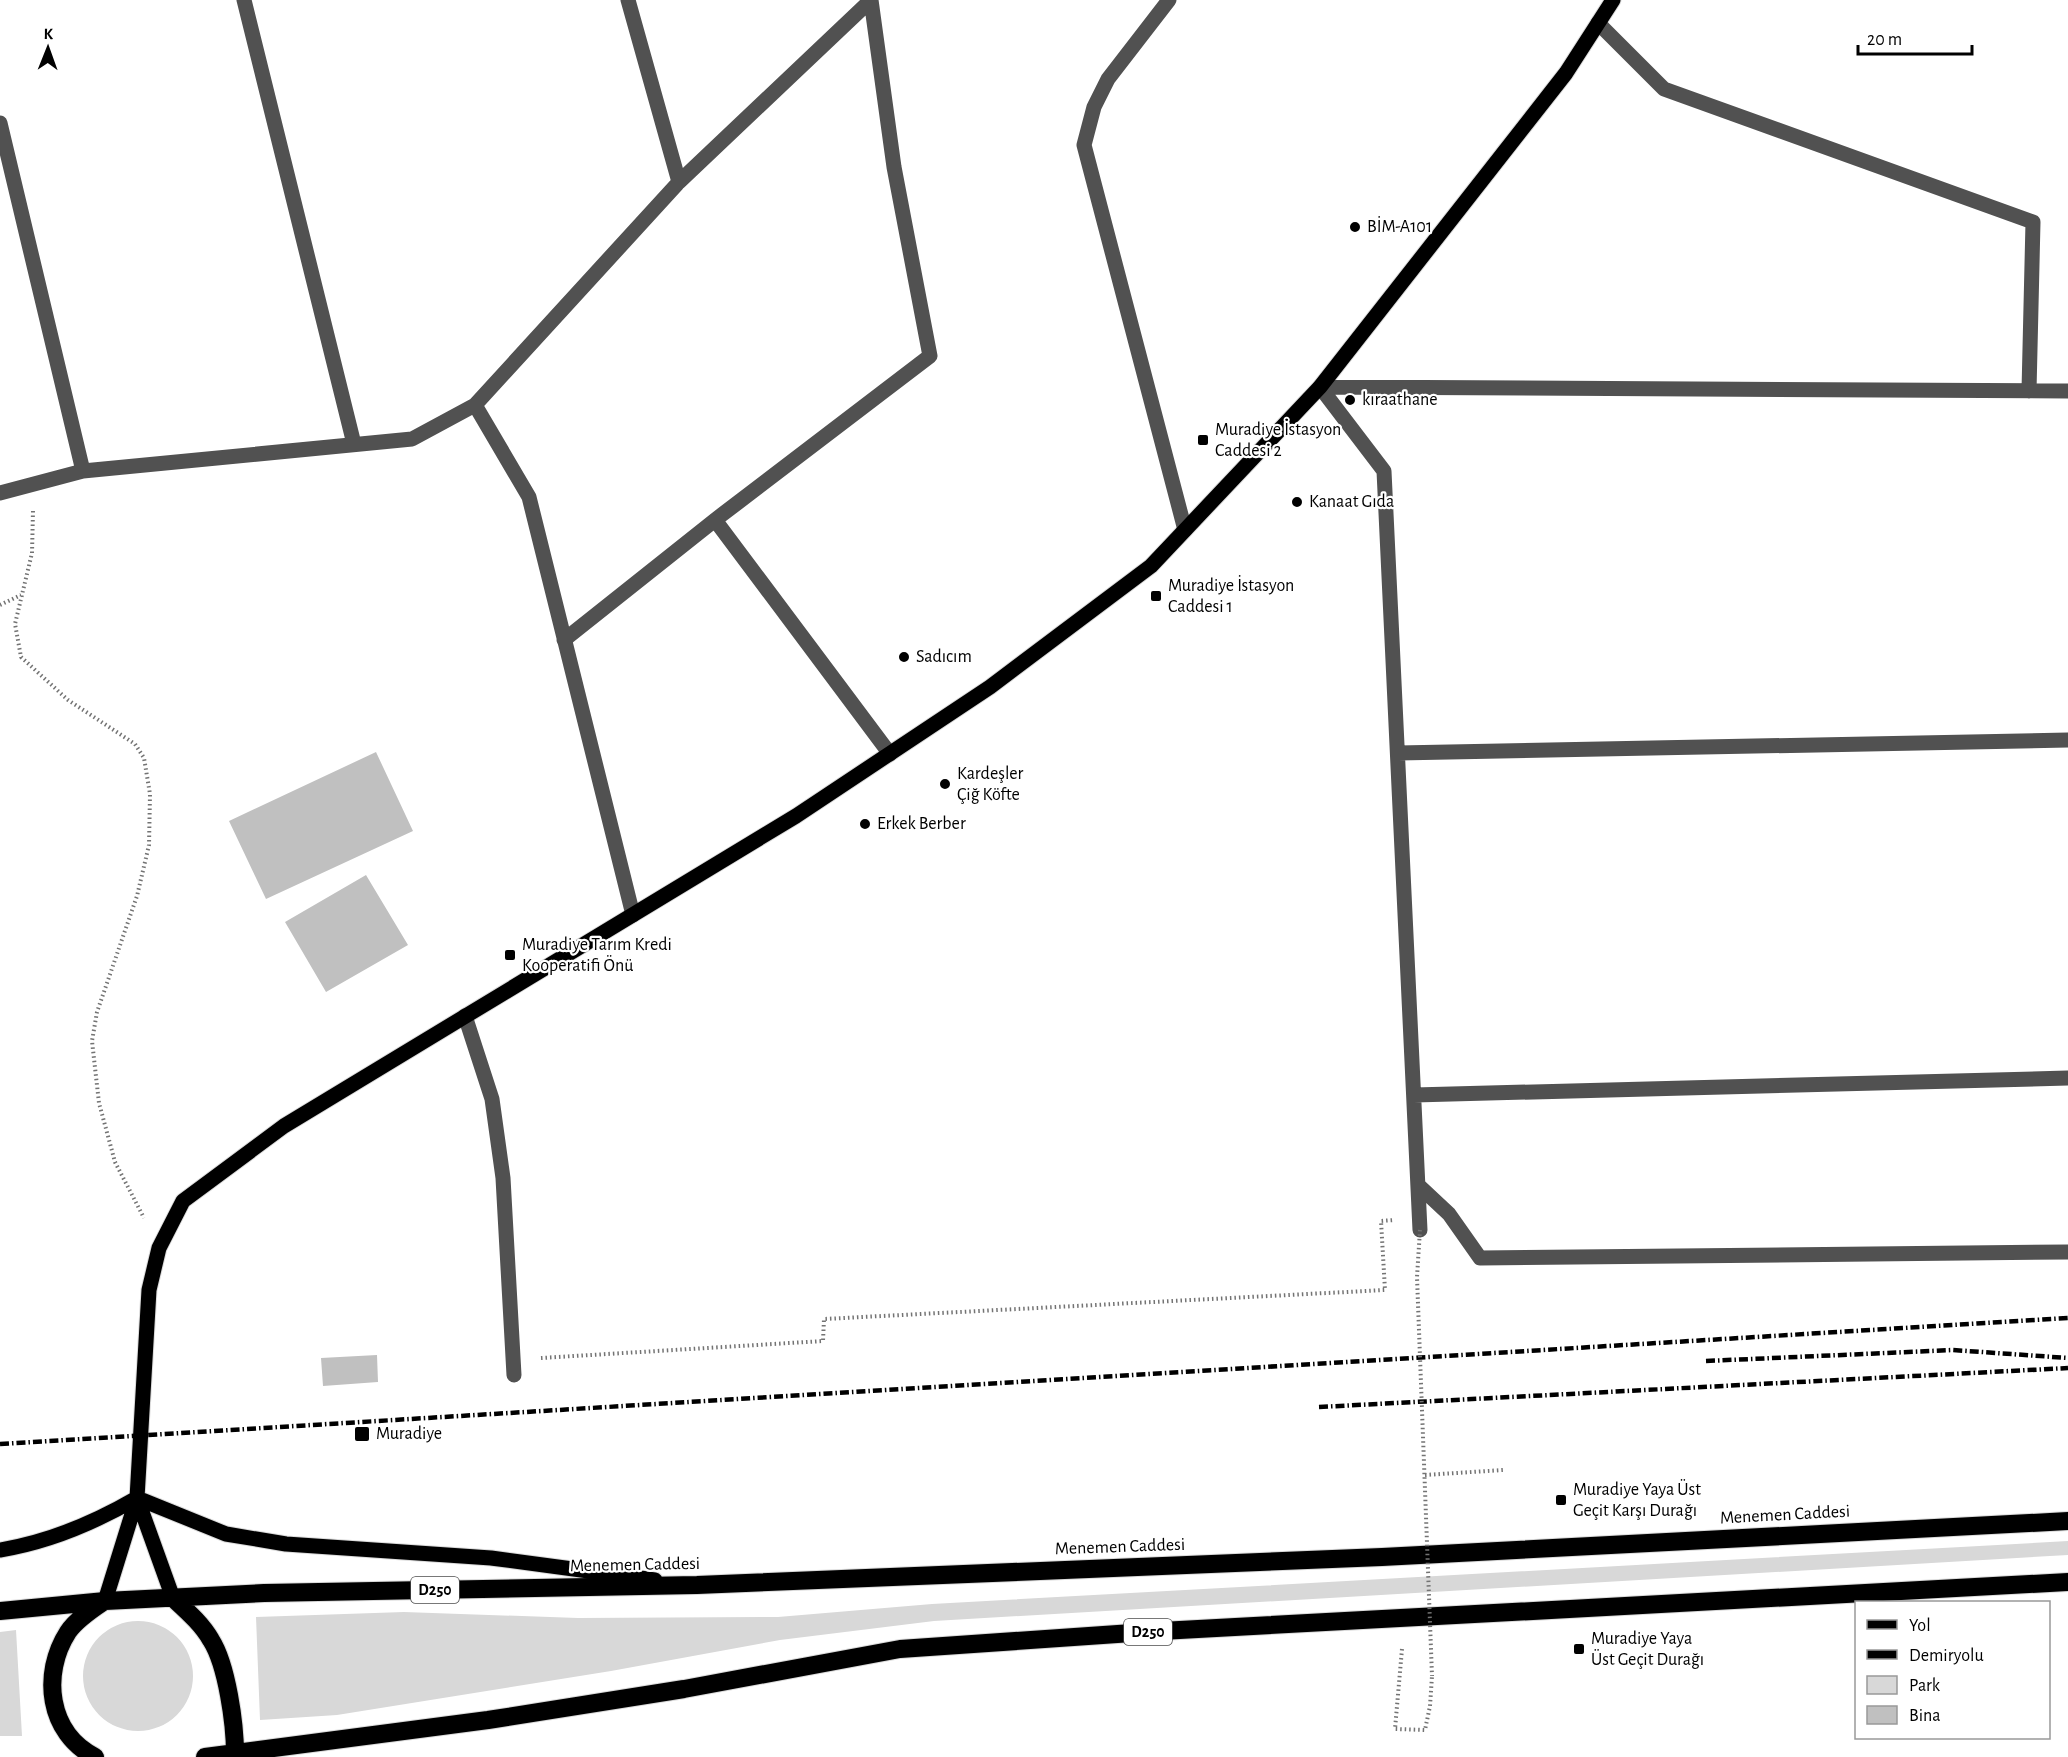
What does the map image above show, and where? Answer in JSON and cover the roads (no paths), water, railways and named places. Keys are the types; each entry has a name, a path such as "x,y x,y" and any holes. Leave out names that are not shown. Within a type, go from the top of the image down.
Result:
{"highway":[{"name":"Menemen Caddesi","path":"0,1611 105,1601 276,1593 697,1585 1382,1557 2068,1521"},
{"name":"D250","path":"205,1757 235,1756 511,1716 684,1689 900,1649 1161,1631 2068,1582"},
{"path":"173,1598 194,1617 212,1641 222,1668 231,1708 235,1756"},
{"path":"95,1757 87,1753 67,1733 55,1708 51,1681 56,1654 69,1630 89,1611 105,1601"}],"main road":[{"path":"105,1601 137,1498 149,1290 159,1248 183,1201 284,1126 796,816 990,687 1142,574 1320,387 1566,73 1613,0"},
{"path":"0,1550 16,1548 75,1530 137,1498"},
{"path":"137,1498 226,1534 286,1544 491,1558 697,1585"},
{"path":"137,1498 173,1598"}],"street":[{"path":"244,0 354,444"},
{"path":"628,0 679,182"},
{"path":"0,493 83,471 412,439 475,405 679,182 871,0"},
{"path":"564,639 930,356 894,167 871,0"},
{"path":"1169,0 1108,79 1094,107 1084,145 1185,530"},
{"path":"1598,23 1665,89 2033,222 2029,391"},
{"path":"0,123 83,471"},
{"path":"1320,387 2068,392"},
{"path":"1320,387 1384,471 1420,1224"},
{"path":"475,405 529,497 633,915"},
{"path":"715,520 890,754"},
{"path":"1398,753 2068,740"},
{"path":"465,1016 492,1099 503,1178 514,1375"},
{"path":"1414,1095 2068,1078"},
{"path":"1418,1185 1449,1214 1480,1258 2068,1252"}],"railway":[{"path":"0,1444 2068,1318"},
{"path":"1706,1361 1953,1350 2068,1358"},
{"path":"1319,1407 2068,1368"}],"place":[{"name":"BİM-A101","path":"1355,227"},
{"name":"kıraathane","path":"1350,400"},
{"name":"Muradiye İstasyon Caddesi 2","path":"1203,440"},
{"name":"Kanaat Gıda","path":"1297,502"},
{"name":"Muradiye İstasyon Caddesi 1","path":"1156,596"},
{"name":"Sadıcım","path":"904,657"},
{"name":"Kardeşler Çiğ Köfte","path":"945,784"},
{"name":"Erkek Berber","path":"865,824"},
{"name":"Muradiye Tarım Kredi Kooperatifi Önü","path":"510,955"},
{"name":"Muradiye","path":"362,1434"},
{"name":"Muradiye Yaya Üst Geçit Karşı Durağı","path":"1561,1500"},
{"name":"Muradiye Yaya Üst Geçit Durağı","path":"1579,1649"}]}
